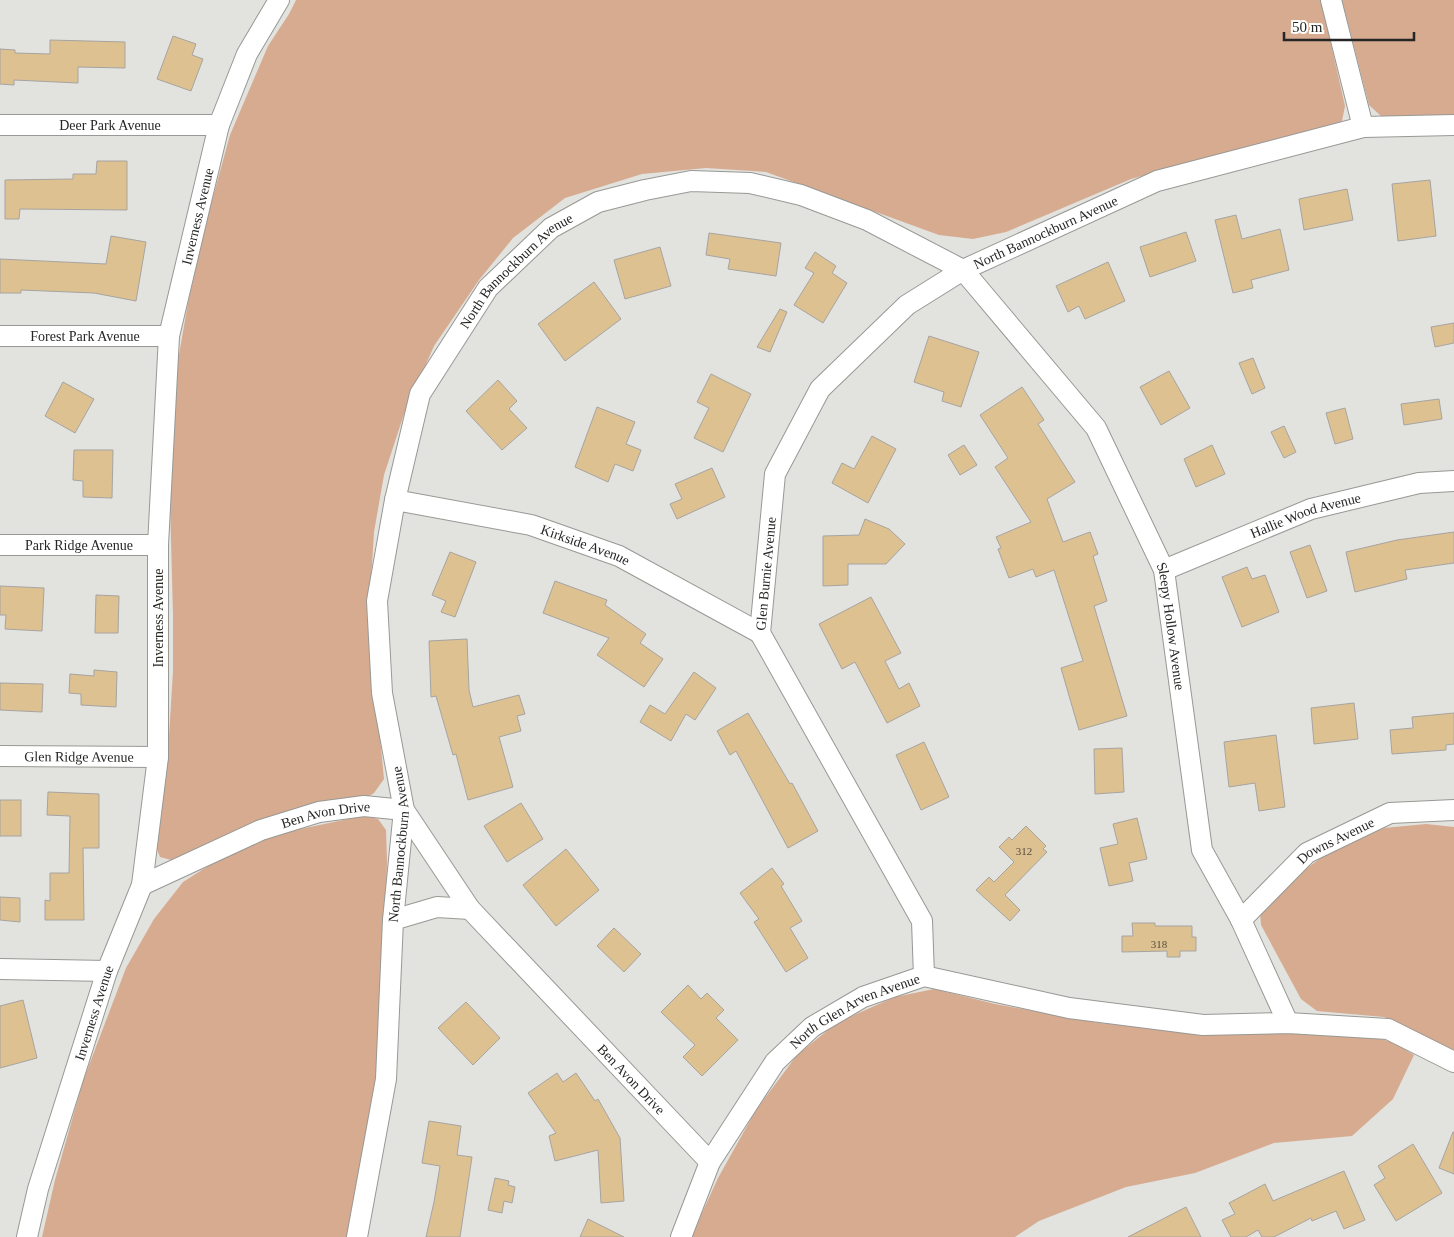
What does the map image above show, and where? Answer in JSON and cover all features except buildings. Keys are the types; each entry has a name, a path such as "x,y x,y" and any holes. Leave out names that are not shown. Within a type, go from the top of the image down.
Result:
{"street":[{"name":"Inverness Avenue","path":"27,1237 38,1189 107,971 142,885 158,758 158,545 169,336 219,125 247,54 279,0"},
{"path":"1331,0 1362,127"},
{"name":"Deer Park Avenue","path":"0,125 219,125"},
{"name":"North Bannockburn Avenue","path":"357,1237 386,1079 393,920 404,810 382,692 377,601 395,500 420,394 488,288 551,228 598,202 691,181 750,183 801,196 867,220 963,270 1157,181 1362,127 1454,125"},
{"name":"Sleepy Hollow Avenue","path":"963,270 1096,428 1164,570 1202,850 1240,920 1288,1023"},
{"name":"Glen Burnie Avenue","path":"924,976 922,921 760,633 774,474 820,389 907,305 963,270"},
{"name":"Forest Park Avenue","path":"0,336 169,336"},
{"name":"Hallie Wood Avenue","path":"1164,570 1311,509 1419,483 1454,481"},
{"name":"Kirkside Avenue","path":"395,500 531,525 619,556 760,633"},
{"name":"Park Ridge Avenue","path":"0,545 158,545"},
{"name":"Glen Ridge Avenue","path":"0,756 158,758"},
{"name":"Ben Avon Drive","path":"142,885 261,830 320,812 364,806 404,810 470,909 710,1162"},
{"name":"Downs Avenue","path":"1240,920 1307,853 1390,813 1454,810"},
{"path":"393,920 438,907 470,909"},
{"path":"0,969 107,971"},
{"name":"North Glen Arven Avenue","path":"681,1237 710,1162 775,1062 812,1027 864,997 924,976 1069,1008 1202,1025 1288,1023 1388,1029 1454,1062"}],"shaded area":[{"path":"296,0 1321,0 1345,106 1342,121 1319,130 1216,155 1131,179 1006,232 973,239 939,235 766,172 706,168 642,174 565,198 513,238 479,280 434,346 404,414 384,475 374,532 370,597 372,654 384,779 374,793 363,800 175,861 160,857 156,847 168,753 173,671 169,463 176,372 188,303 207,219 230,135 268,46"},
{"path":"1342,0 1454,0 1454,115 1394,118 1381,116 1369,105"},
{"path":"363,816 378,819 386,830 384,970 375,1094 347,1237 42,1237 55,1180 83,1081 126,968 154,919 183,882 221,858 276,834"},
{"path":"1426,824 1454,827 1454,1050 1384,1017 1317,1011 1301,999 1261,925 1260,911 1292,879 1325,855 1384,828"},
{"path":"934,989 995,1004 1099,1023 1220,1034 1337,1032 1363,1035 1393,1042 1414,1055 1393,1099 1352,1136 1274,1143 1195,1173 1126,1187 1039,1221 1015,1237 691,1237 718,1178 756,1110 797,1055 838,1022 895,997"}]}
